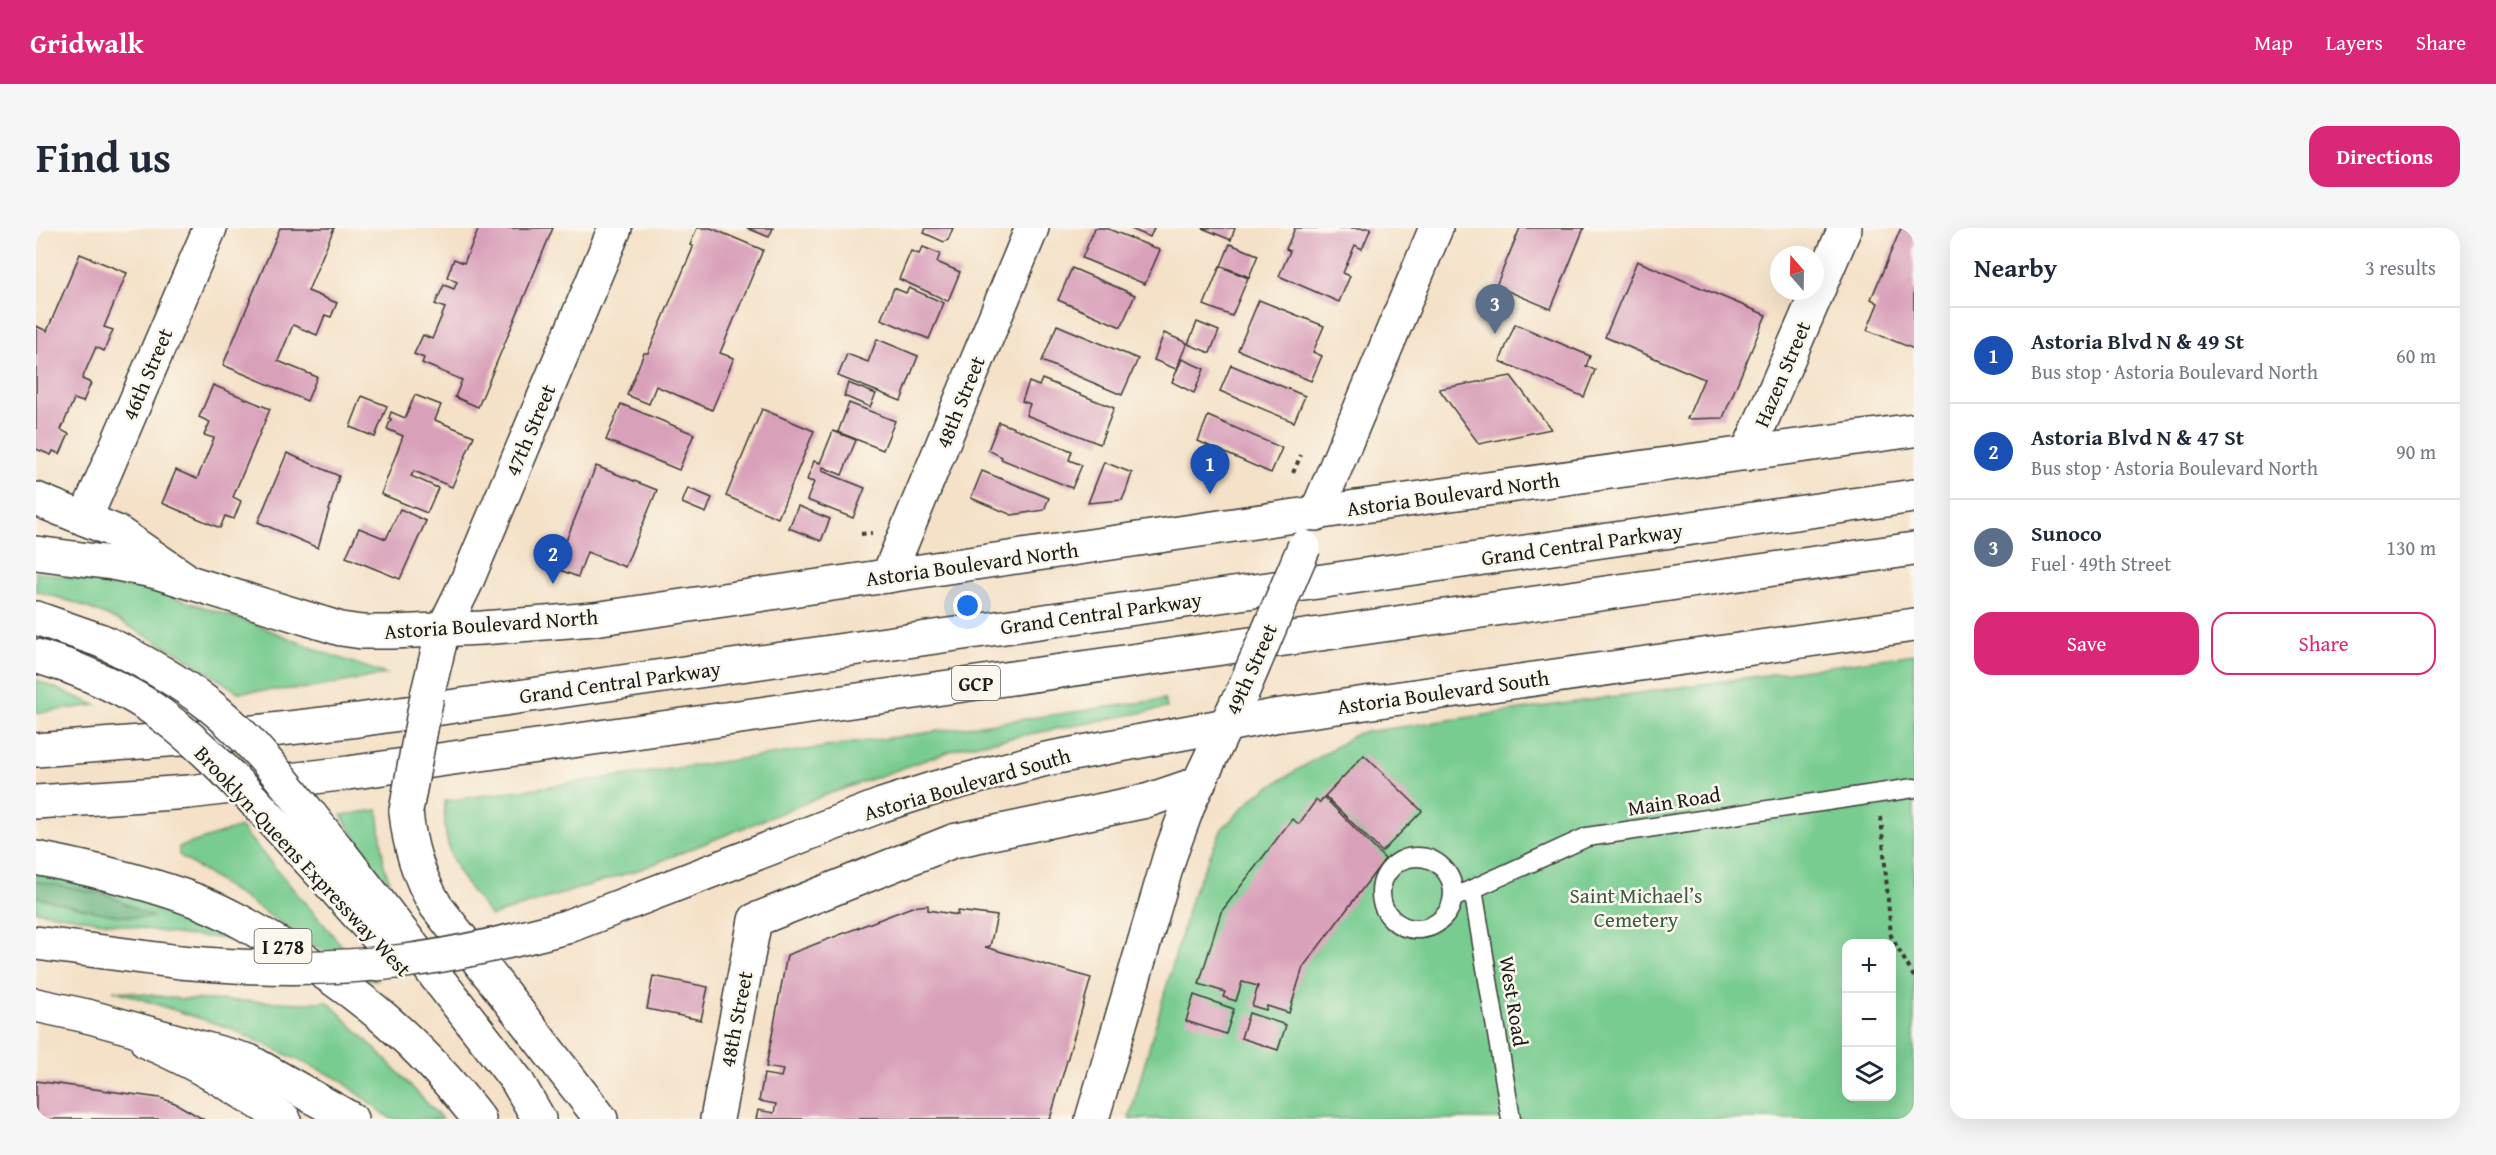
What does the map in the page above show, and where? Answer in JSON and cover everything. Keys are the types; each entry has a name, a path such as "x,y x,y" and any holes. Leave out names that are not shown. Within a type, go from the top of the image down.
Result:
{"main road":[{"name":"46th Street","path":"85,519 210,228"},
{"name":"47th Street","path":"443,630 466,583 615,228"},
{"name":"48th Street","path":"888,576 1032,228"},
{"name":"49th Street","path":"1092,1119 1170,855 1199,783 1242,693 1304,547 1436,228"},
{"name":"Hazen Street","path":"1748,454 1845,228"},
{"name":"Astoria Boulevard North","path":"36,553 112,563 190,582 341,629 392,633 443,630 594,619 1914,430"},
{"name":"Grand Central Parkway","path":"36,750 219,736 358,720 1914,496"},
{"path":"36,499 117,532 190,582"},
{"name":"GCP","path":"36,802 189,792 348,773 1914,549"},
{"path":"36,618 102,641 143,660 209,705 267,762 328,860 517,1081 539,1119"},
{"name":"Astoria Boulevard South","path":"36,943 180,962 288,968 404,961 497,944 566,927 677,886 831,824 935,788 1056,757 1178,732 1225,726 1274,716 1914,625"},
{"path":"443,630 427,696 406,811 413,858 423,884 436,906 601,1119"},
{"name":"Brooklyn-Queens Expressway West","path":"36,656 70,667 119,688 146,705 175,727 231,779 328,860 422,988 529,1119"},
{"name":"48th Street","path":"717,1119 755,920 953,841 1146,801 1199,783"},
{"name":"I 278","path":"36,858 105,872 179,895 219,910 254,929 344,985 373,1006 421,1052 479,1119"},
{"path":"36,1005 87,1016 249,1061 351,1119"},
{"path":"87,1016 176,1054 251,1097 284,1119"}],"lane":[{"name":"Main Road","path":"1453,898 1587,837 1914,788"},
{"path":"1421,857 1432,860 1442,867 1453,887 1453,898 1444,918 1434,926 1409,929 1397,924 1388,915 1381,892 1384,879 1391,869 1400,862 1421,857"},
{"name":"West Road","path":"1473,889 1511,1119"}],"path":[{"path":"1293,473 1300,455"},
{"path":"861,534 872,533"},
{"path":"1878,793 1891,936 1914,977"}],"green space":[{"path":"36,572 154,591 252,623 325,653 386,674 312,688 238,692 180,654 117,620 76,603 36,591"},
{"name":"Saint Michael’s Cemetery","path":"1914,654 1914,1119 1129,1119 1193,893 1222,829 1256,795 1358,733"},
{"path":"36,680 96,705 36,713"},
{"path":"1164,699 1167,708 962,747 820,797 641,869 491,916 461,876 449,850 446,836 445,801"},
{"path":"378,810 384,866 399,906 341,815"},
{"path":"240,827 349,954 377,980 364,978 179,855 179,847"},
{"path":"36,874 189,907 231,939 182,935 36,911"},
{"path":"36,881 108,895 152,917 126,917 36,897"},
{"path":"113,990 181,999 307,1003 327,1001 442,1119 391,1119 339,1079 229,1028"}],"building":[{"path":"280,228 334,228 308,291 337,303 331,317 325,315 317,335 293,325 278,361 317,377 307,401 223,365"},
{"path":"479,228 553,228 478,407 455,397 462,380 422,363 424,358 414,354 423,335 432,339 445,308 435,304 444,285 454,289 457,282 447,277 454,259 464,263"},
{"path":"697,228 711,228 763,250 720,353 734,358 712,410 656,386 649,404 627,395 644,353 648,353 692,250 693,246 690,245"},
{"path":"747,228 773,228 769,237"},
{"path":"926,228 953,228 948,240 944,242 924,233"},
{"path":"1095,228 1106,228 1160,250 1145,284 1082,258"},
{"path":"1129,228 1154,228 1150,237"},
{"path":"1202,228 1235,228 1231,240"},
{"path":"1295,228 1371,228 1362,249 1355,245 1343,273 1350,276 1339,302 1279,276 1290,251 1286,249"},
{"path":"1520,228 1584,228 1551,309 1496,286"},
{"path":"1901,228 1914,228 1914,349 1867,330 1878,303 1871,299"},
{"path":"1230,244 1258,255 1249,277 1221,266"},
{"path":"923,247 940,254 937,262 960,272 948,301 899,279 911,251 919,254"},
{"path":"80,254 127,273 104,327 113,330 104,351 96,347 82,379 91,383 83,402 74,399 61,430 69,434 60,454 53,451 51,455 36,449 36,326 47,331"},
{"path":"1637,261 1766,315 1723,418 1687,419 1704,379 1605,337"},
{"path":"1220,266 1248,278 1232,316 1204,305"},
{"path":"1072,268 1135,295 1121,327 1058,300"},
{"path":"894,288 906,293 909,288 944,303 929,339 881,319"},
{"path":"1259,300 1324,326 1313,352 1322,356 1311,381 1238,350"},
{"path":"1197,322 1219,331 1210,353 1188,344"},
{"path":"1515,324 1590,356 1586,366 1595,370 1584,397 1500,361"},
{"path":"1057,325 1138,359 1122,395 1042,361"},
{"path":"1164,333 1187,343 1176,369 1154,360"},
{"path":"877,339 918,356 901,401 838,376 847,354 868,362"},
{"path":"1182,359 1204,369 1194,393 1172,382"},
{"path":"1231,365 1305,396 1294,422 1220,391"},
{"path":"1511,376 1551,429 1479,444 1439,389"},
{"path":"1042,379 1114,408 1100,444 1026,415 1030,404 1022,401 1029,382 1039,386"},
{"path":"848,383 876,394 870,407 844,396"},
{"path":"213,385 270,409 233,497 241,501 234,519 225,516 220,528 162,503 176,470 197,479 214,438 204,435 210,422 199,417"},
{"path":"415,395 441,405 435,420 474,436 452,487 414,471 411,476 438,488 427,513 381,494 403,436 387,429 391,412 405,418"},
{"path":"362,396 387,406 375,437 350,427"},
{"path":"849,403 895,421 883,450 838,432"},
{"path":"621,404 694,434 679,470 606,440"},
{"path":"762,409 814,431 778,518 726,496"},
{"path":"1208,416 1282,448 1271,473 1198,441"},
{"path":"999,422 1072,451 1069,460 1082,465 1072,488 1001,459 1002,457 988,450"},
{"path":"833,431 856,440 842,475 823,467 822,471 865,488 853,518 807,500 814,482 807,480 814,461 820,463"},
{"path":"287,453 339,476 318,548 258,522"},
{"path":"1104,462 1132,473 1126,491 1122,500 1088,503"},
{"path":"596,466 657,490 625,567 587,552 578,577 547,565 557,540 565,543"},
{"path":"982,471 1049,498 1044,510 1012,515 971,498"},
{"path":"688,488 712,498 706,513 682,503"},
{"path":"798,506 830,519 821,541 789,528"},
{"path":"400,509 426,521 400,579 346,557 359,528 386,539"},
{"path":"1364,755 1422,811 1382,852 1325,796"},
{"path":"1324,797 1385,859 1303,967 1289,1013 1267,1006 1266,1010 1252,1006 1258,986 1242,982 1236,1001 1223,997 1225,992 1199,984 1221,912 1292,819 1299,824 1316,800 1320,803"},
{"path":"928,905 928,910 958,915 957,911 997,916 990,946 985,947 1091,978 1050,1119 756,1119 758,1110 774,1113 776,1104 759,1101 764,1074 781,1077 783,1070 766,1067 787,955 912,907"},
{"path":"653,976 708,987 701,1020 647,1009"},
{"path":"1194,995 1234,1009 1226,1034 1186,1021"},
{"path":"1249,1013 1286,1025 1278,1050 1241,1038"},
{"path":"36,1081 160,1098 175,1103 203,1119 36,1119"}],"place":[{"name":"Sunoco","path":"1495,334"},
{"name":"Astoria Blvd N & 49 St","path":"1210,494"},
{"name":"Astoria Blvd N & 47 St","path":"553,584"}]}
